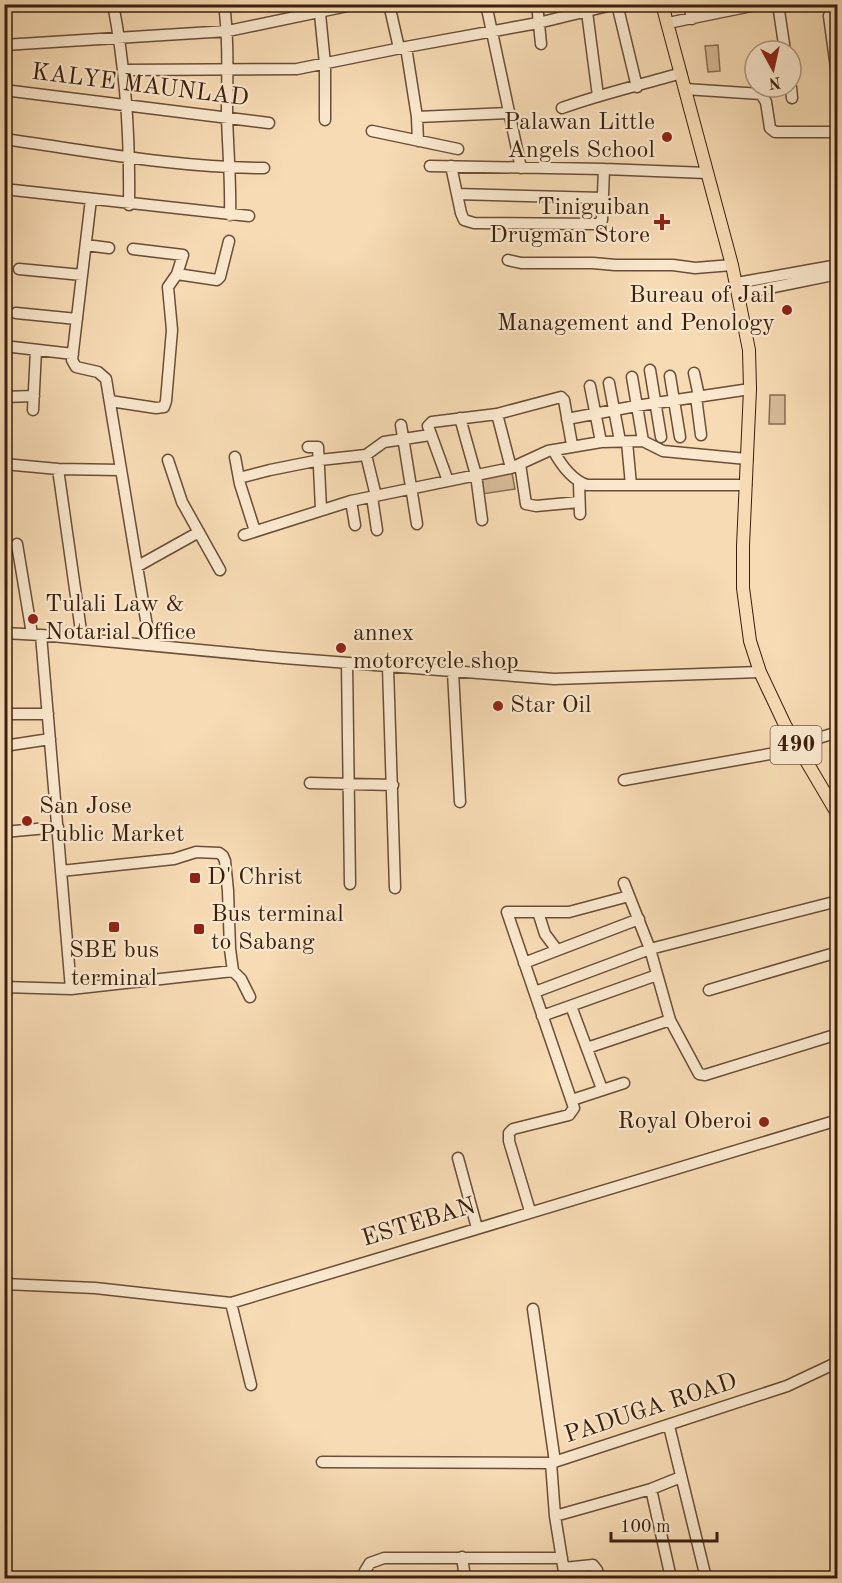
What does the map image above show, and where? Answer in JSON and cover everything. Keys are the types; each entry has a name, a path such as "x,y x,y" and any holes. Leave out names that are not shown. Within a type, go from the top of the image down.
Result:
{"main road":[{"name":"490","path":"662,4 732,265 750,350 743,588 747,625 760,672 797,747 837,815"}],"street":[{"path":"113,4 120,39 128,106 129,205"},
{"path":"224,4 228,31 226,69 231,168 230,215"},
{"path":"4,45 228,31 320,14 357,4"},
{"path":"389,4 402,47 417,117 418,141"},
{"path":"486,4 521,168"},
{"path":"537,4 542,44"},
{"path":"124,70 297,69 402,47 538,24 616,4 637,87"},
{"path":"689,4 692,19"},
{"path":"668,23 761,4"},
{"path":"778,4 783,39"},
{"path":"837,5 832,8 829,16 837,82"},
{"path":"586,12 598,96"},
{"path":"320,14 325,64 325,120"},
{"path":"562,108 681,73"},
{"path":"685,89 760,94 766,102 770,128 775,132 832,132 837,129"},
{"name":"KALYE MAUNLAD","path":"4,90 269,123"},
{"path":"417,117 509,112"},
{"path":"372,131 458,149"},
{"path":"4,139 130,157 231,168 264,168"},
{"path":"430,166 708,173"},
{"path":"451,166 464,219 474,222 598,224 602,220 604,169"},
{"path":"4,189 129,205 249,216"},
{"path":"457,194 603,198"},
{"path":"91,199 72,363 76,368 103,374 106,379 150,644"},
{"path":"177,274 217,280 220,277 229,242"},
{"path":"86,245 109,248"},
{"path":"110,401 156,408 165,405 172,330 168,287 177,274 183,257 181,253 132,249"},
{"path":"508,260 520,263 673,265 695,268 732,265"},
{"path":"738,289 837,265"},
{"path":"19,269 82,275"},
{"path":"738,289 837,274"},
{"path":"16,313 77,319"},
{"path":"4,346 73,354"},
{"path":"33,410 36,350"},
{"path":"650,370 661,437"},
{"path":"694,373 701,435"},
{"path":"670,376 680,437"},
{"path":"632,377 643,441"},
{"path":"609,383 631,485"},
{"path":"590,387 601,442"},
{"path":"567,419 750,389"},
{"path":"4,397 34,396"},
{"path":"448,481 430,435 429,426 432,422 497,414 561,397 564,400 572,446"},
{"path":"497,414 526,504 536,506 579,502"},
{"path":"460,418 476,475 482,520"},
{"path":"401,425 417,524"},
{"path":"239,478 320,460 366,456 384,442 430,435"},
{"path":"244,535 321,509 515,466 534,456 572,446 601,442 643,441 663,451 747,459"},
{"path":"308,447 318,446 321,509"},
{"path":"553,450 560,462 579,483 596,486 746,485"},
{"path":"366,456 374,497 377,530"},
{"path":"235,457 255,531"},
{"path":"168,460 182,502 220,570"},
{"path":"4,464 58,469 121,470"},
{"path":"58,469 82,638"},
{"path":"579,483 580,514"},
{"path":"351,501 355,525"},
{"path":"138,566 199,532"},
{"path":"17,544 36,634 48,714 71,989"},
{"path":"4,633 150,644 388,667 554,679 760,672"},
{"path":"347,663 350,884"},
{"path":"388,667 395,888"},
{"path":"453,672 460,802"},
{"path":"4,714 48,714"},
{"path":"624,780 797,747 837,732"},
{"path":"4,746 50,739"},
{"path":"310,783 393,785"},
{"path":"4,832 57,827"},
{"path":"61,871 174,859 196,852 219,853 225,861 233,971 241,979 250,997"},
{"path":"624,883 650,949 670,1020 697,1073 702,1075 837,1034"},
{"path":"530,1211 509,1142 509,1133 513,1129 569,1115 573,1111 572,1100 507,912 576,910 630,896"},
{"path":"534,992 650,949 837,901"},
{"path":"538,912 544,934 557,950"},
{"path":"524,963 639,919"},
{"path":"709,990 837,952"},
{"path":"4,987 71,989 233,971"},
{"path":"542,1016 657,975"},
{"path":"572,1006 602,1089"},
{"path":"587,1048 670,1020"},
{"path":"572,1100 624,1083"},
{"name":"ESTEBAN","path":"4,1284 95,1288 231,1303 837,1120"},
{"path":"458,1158 477,1228"},
{"path":"231,1303 251,1385"},
{"path":"322,1462 553,1463 533,1310"},
{"name":"PADUGA ROAD","path":"564,1568 555,1516 553,1463 787,1386 837,1362"},
{"path":"669,1426 706,1577 689,1578"},
{"path":"555,1516 651,1489 681,1477"},
{"path":"651,1489 671,1578"},
{"path":"462,1557 465,1578"},
{"path":"366,1578 366,1568 375,1560 384,1558 462,1557 564,1568 593,1565 599,1578"}],"shaded area":[{"path":"718,45 720,71 708,72 705,46"},
{"path":"770,395 785,395 785,424 769,424"},
{"path":"512,473 515,489 482,494 479,478"}],"place":[{"name":"Palawan Little Angels School","path":"667,137"},
{"name":"Tiniguiban Drugman Store","path":"662,222"},
{"name":"Bureau of Jail Management and Penology","path":"787,310"},
{"name":"Tulali Law & Notarial Office","path":"33,619"},
{"name":"annex motorcycle shop","path":"341,648"},
{"name":"Star Oil","path":"498,706"},
{"name":"San Jose Public Market","path":"27,821"},
{"name":"D' Christ","path":"195,878"},
{"name":"SBE bus terminal","path":"114,927"},
{"name":"Bus terminal to Sabang","path":"199,929"},
{"name":"Royal Oberoi","path":"764,1122"}]}
